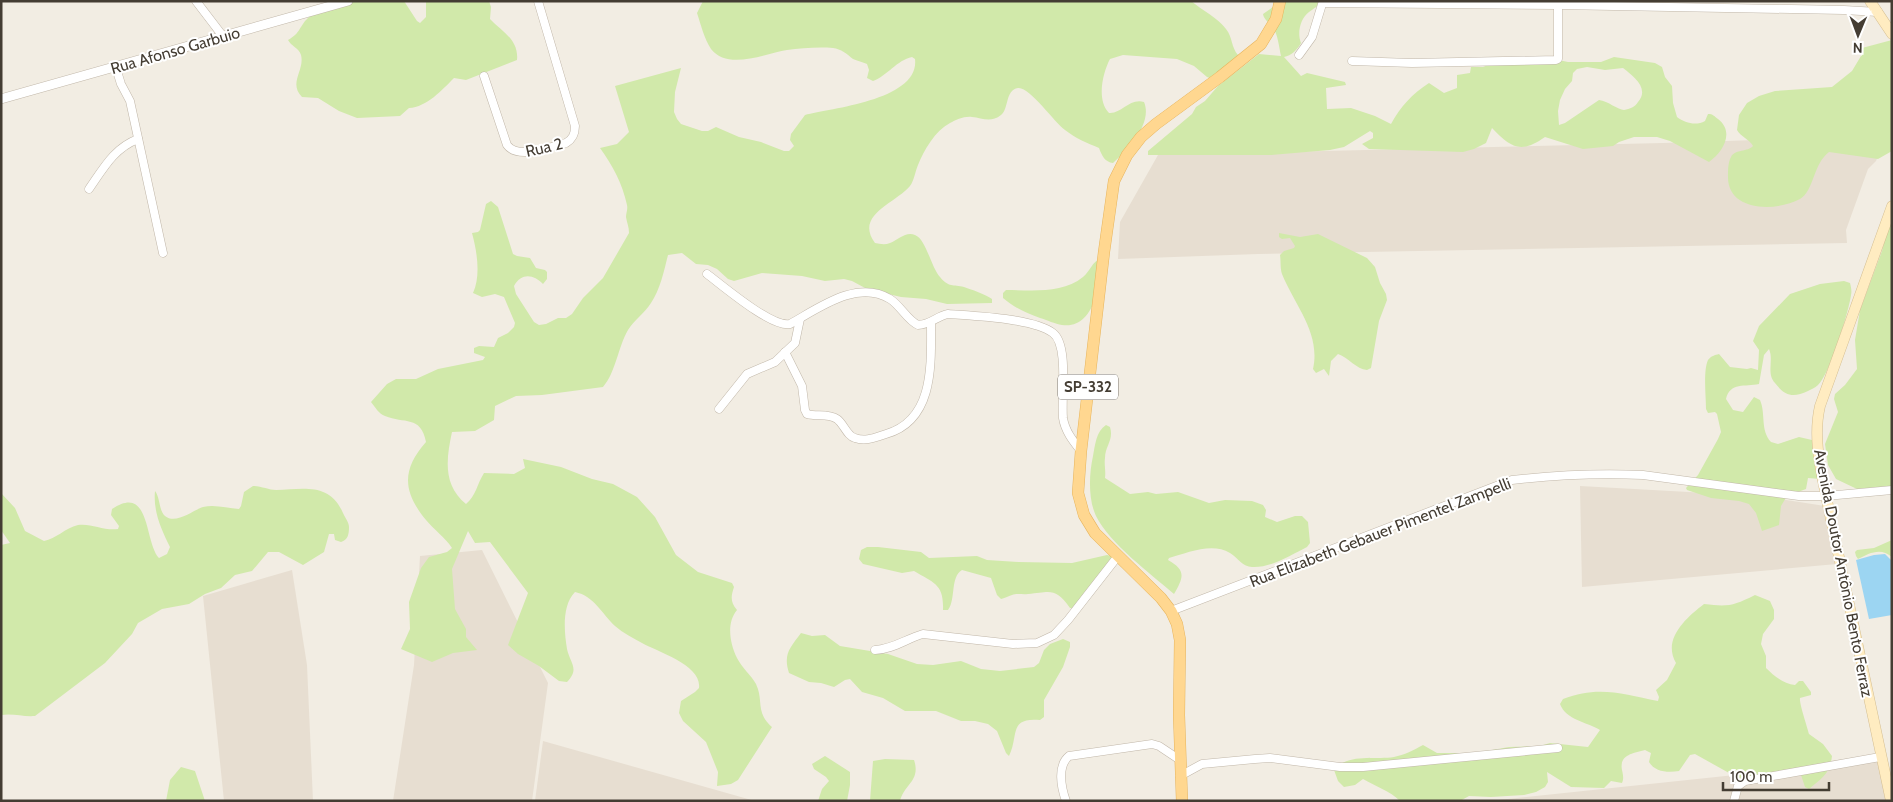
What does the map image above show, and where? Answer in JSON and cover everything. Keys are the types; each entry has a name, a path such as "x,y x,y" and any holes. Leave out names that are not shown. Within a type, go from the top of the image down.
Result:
{"main road":[{"name":"SP-332","path":"1182,801 1180,776 1180,640 1177,624 1171,611 1161,598 1094,533 1084,515 1078,494 1081,451 1108,211 1114,181 1120,166 1141,137 1261,44 1266,39 1276,19 1280,1"},
{"path":"1870,1 1892,34"},
{"name":"Avenida Doutor Antônio Bento Ferraz","path":"1891,801 1880,757 1826,496 1817,431 1820,406 1892,206"}],"street":[{"path":"196,1 222,36"},
{"name":"Rua Afonso Garbuio","path":"1,99 348,1"},
{"name":"Rua 2","path":"484,76 507,145 512,150 522,153 570,141 574,134 575,126 538,1"},
{"path":"1844,10 1846,1"},
{"path":"1299,55 1312,37 1323,2 1760,5 1878,12"},
{"path":"1352,61 1412,63 1558,59 1558,3"},
{"path":"116,68 121,84 130,101 163,253"},
{"path":"89,189 115,152 126,144 138,139"},
{"path":"707,274 742,301 777,323 786,325 800,319 824,304 851,294 866,292 890,299 915,324 922,325 948,314 996,317 1026,323 1051,331 1055,334 1062,349 1063,419 1068,433 1081,451"},
{"path":"719,409 747,374 775,362 795,343 800,319"},
{"path":"785,352 802,386 807,414 835,418 852,436 867,440 903,427 919,407 926,392 930,375 931,322"},
{"name":"Rua Elizabeth Gebauer Pimentel Zampelli","path":"1171,611 1512,480 1558,475 1643,475 1772,493 1826,496 1892,490"},
{"path":"875,650 888,649 923,634 1013,644 1038,643 1054,634 1068,620 1118,556"},
{"path":"1066,801 1061,771 1063,762 1069,756 1156,744 1180,760"},
{"path":"1180,776 1202,764 1255,759 1296,761 1340,768 1558,748"},
{"path":"1734,801 1738,786 1744,781 1880,757"}],"shaded area":[{"path":"1886,136 1876,161 1868,169 1846,230 1847,243 1258,254 1118,259 1120,222 1158,155"},
{"path":"1580,486 1761,496 1825,506 1837,564 1582,587"},
{"path":"482,550 548,683 532,801 393,801 414,665 420,556"},
{"path":"292,570 307,665 313,801 224,801 203,596"},
{"path":"543,741 755,801 535,801"},
{"path":"1878,754 1888,801 1489,801 1735,775"}],"green space":[{"path":"354,1 404,1 420,23 426,17 426,1 489,1 491,7 490,19 509,36 517,53 517,60 466,80 454,78 428,101 422,105 409,108 400,116 357,118 339,111 318,98 302,97 296,87 302,61 301,55 288,40 295,35 309,17 319,11"},
{"path":"703,1 1191,1 1223,25 1238,55 1212,79 1194,66 1177,59 1123,55 1110,59 1102,86 1103,101 1109,113 1114,113 1139,101 1144,102 1146,110 1145,119 1137,136 1132,144 1113,163 1104,158 1099,148 1065,130 1035,98 1023,89 1018,88 1011,92 1001,115 994,119 963,118 950,123 940,131 923,153 913,182 904,192 879,210 873,217 870,233 875,243 882,244 890,243 908,234 915,235 922,242 943,280 949,284 964,287 986,296 992,299 992,303 947,304 926,299 901,297 867,289 844,279 825,281 802,276 762,273 734,281 728,279 717,269 708,265 696,264 682,253 668,255 657,292 649,307 628,330 611,374 603,387 542,395 516,396 495,406 494,420 475,431 452,432 448,452 448,471 453,489 466,504 474,494 484,473 514,474 525,468 523,459 561,467 592,479 613,484 637,497 655,517 676,555 698,572 732,583 734,587 732,602 737,610 730,627 732,646 739,662 756,684 763,716 772,727 738,780 731,784 717,786 718,772 706,742 683,721 679,713 681,701 699,688 698,680 694,673 678,660 621,631 593,601 575,592 568,604 565,619 567,649 574,670 567,682 559,681 539,666 518,654 508,645 528,593 490,542 475,543 468,531 452,569 455,609 466,629 466,637 477,650 453,653 432,662 401,649 410,629 409,602 421,568 429,557 447,552 452,548 429,524 418,509 409,490 409,471 412,462 426,442 424,433 416,424 383,415 371,402 387,384 396,379 416,379 438,369 483,360 485,357 474,353 474,348 479,346 494,347 498,338 508,333 514,327 515,323 504,297 495,294 482,297 473,293 478,271 472,233 480,230 486,204 491,201 498,207 513,254 530,258 536,268 547,272 547,279 543,284 528,276 521,279 514,286 516,294 534,322 539,325 558,318 566,318 572,314 583,298 603,278 629,233 626,217 627,206 620,182 600,148 617,144 629,132 615,86 681,68 675,92 674,112 681,124 702,131 708,131 716,127 739,137 789,151 794,146 790,140 791,134 805,115 853,105 890,93 904,84 913,73 915,59 912,57 902,61 883,76 873,81 867,78 869,70 867,64 833,48 787,50 748,59 727,59 711,49 705,36 697,13"},
{"path":"1274,1 1321,1 1301,22 1299,31 1300,45 1292,54 1284,57 1301,76 1307,73 1345,82 1346,85 1326,88 1327,109 1351,108 1391,124 1407,101 1423,87 1429,83 1444,93 1457,88 1457,75 1470,73 1471,67 1483,67 1509,57 1549,58 1568,62 1601,62 1614,57 1655,63 1662,67 1665,77 1672,86 1673,103 1677,117 1694,124 1705,121 1708,114 1712,115 1723,124 1726,130 1725,142 1719,153 1709,162 1670,141 1657,137 1634,137 1613,146 1583,149 1545,137 1529,146 1523,147 1511,144 1492,128 1486,143 1463,152 1369,149 1362,144 1373,138 1373,133 1370,131 1344,147 1330,150 1271,155 1148,155 1148,151 1192,114 1196,107 1205,101 1218,86 1259,54 1281,56 1275,30 1263,14 1273,7","holes":["1587,67 1605,70 1623,68 1639,83 1642,92 1637,104 1632,108 1624,110 1599,100 1559,125 1558,111 1560,100 1565,89 1572,81 1573,73 1577,69"]},
{"path":"1892,40 1892,151 1878,159 1829,152 1820,163 1805,195 1790,203 1778,206 1755,206 1744,203 1735,197 1730,188 1728,176 1730,159 1733,154 1753,146 1737,130 1739,115 1747,103 1759,96 1775,91 1832,87 1852,71 1861,56 1862,48"},
{"path":"1892,211 1892,486 1857,489 1836,479 1828,465 1825,444 1838,412 1834,399 1835,394 1845,385 1857,369 1855,340 1860,310 1882,251"},
{"path":"1279,233 1300,237 1318,234 1367,258 1375,267 1387,300 1379,321 1371,368 1367,370 1359,368 1338,354 1331,361 1329,376 1324,369 1316,373 1313,369 1313,343 1310,332 1287,286 1281,269 1280,255 1295,246 1290,238 1282,239 1279,237"},
{"path":"1102,257 1098,290 1094,302 1082,320 1073,324 1062,325 1035,316 1003,298 1003,293 1006,290 1046,290 1066,286 1083,277"},
{"path":"1844,281 1850,283 1851,292 1843,328 1828,369 1816,387 1798,395 1782,391 1772,379 1769,349 1764,355 1759,384 1739,386 1731,390 1726,399 1733,410 1743,412 1754,397 1760,400 1765,432 1771,442 1778,444 1799,437 1812,440 1817,449 1820,479 1808,478 1806,489 1787,496 1781,506 1779,525 1762,531 1756,513 1749,504 1711,498 1686,488 1698,475 1721,432 1717,414 1715,412 1708,413 1706,409 1706,365 1708,360 1719,354 1730,367 1758,370 1759,350 1753,341 1759,326 1790,294 1820,284"},
{"path":"1106,425 1110,427 1111,436 1105,454 1105,478 1130,494 1178,492 1209,503 1225,500 1252,501 1263,505 1266,510 1265,517 1277,522 1295,516 1302,516 1308,522 1310,543 1307,547 1281,560 1259,567 1246,566 1230,553 1215,548 1191,551 1169,558 1168,560 1178,567 1182,574 1174,594 1111,537 1102,527 1093,509 1090,486 1094,448 1100,431"},
{"path":"253,486 273,490 315,490 331,496 348,522 348,536 341,542 335,540 334,534 329,534 324,552 303,565 279,552 268,552 252,571 235,575 221,588 205,594 189,604 162,609 138,623 132,634 105,663 35,716 1,715 1,545 10,543 1,530 1,493 15,508 25,531 44,541 78,525 118,529 119,526 111,515 112,509 125,503 134,503 140,509 154,550 159,558 167,554 170,547 156,513 155,491 163,514 174,519 207,506 239,509 244,492"},
{"path":"1892,540 1892,557 1884,552 1871,553 1858,559 1856,556 1855,552 1857,550 1874,548"},
{"path":"867,547 921,552 929,558 977,556 987,560 1072,563 1107,555 1111,556 1112,559 1076,608 1070,608 1065,601 1052,592 1016,594 1001,599 997,595 991,578 962,570 958,573 954,583 952,600 948,610 943,610 940,589 927,578 914,571 902,573 863,564 859,559 861,550"},
{"path":"1755,595 1770,601 1774,610 1774,619 1763,634 1761,644 1766,656 1766,668 1776,677 1787,683 1795,685 1799,681 1803,681 1811,692 1811,695 1800,698 1809,734 1823,744 1832,756 1827,771 1809,789 1805,787 1801,775 1738,778 1695,754 1690,755 1679,771 1662,771 1655,768 1649,762 1651,753 1645,750 1625,758 1622,765 1622,783 1611,781 1604,788 1571,787 1547,772 1548,782 1545,787 1524,795 1469,796 1460,801 1400,801 1387,791 1363,779 1355,785 1344,787 1338,781 1334,770 1346,761 1362,758 1394,757 1423,745 1437,753 1475,753 1509,747 1540,746 1550,743 1588,747 1600,730 1567,714 1560,704 1563,699 1588,692 1610,692 1658,701 1659,697 1656,690 1667,680 1676,663 1672,654 1672,646 1674,637 1684,622 1704,604 1730,605"},
{"path":"801,633 812,636 825,635 840,646 888,654 917,664 933,665 961,661 981,669 1000,671 1034,667 1039,663 1044,650 1050,644 1063,639 1070,642 1070,647 1063,667 1044,700 1044,717 1040,720 1023,722 1019,725 1016,729 1009,756 997,731 988,724 975,721 961,721 936,711 905,711 883,698 862,692 850,679 834,687 809,682 789,673 787,656"},
{"path":"825,756 850,772 847,801 818,801 822,789 829,781 814,769 812,764"},
{"path":"885,759 914,760 916,767 914,778 900,801 870,801 873,761"},
{"path":"181,767 195,771 205,801 166,801 170,780"}],"water":[{"path":"1885,554 1892,561 1892,615 1869,619 1856,560"}]}
